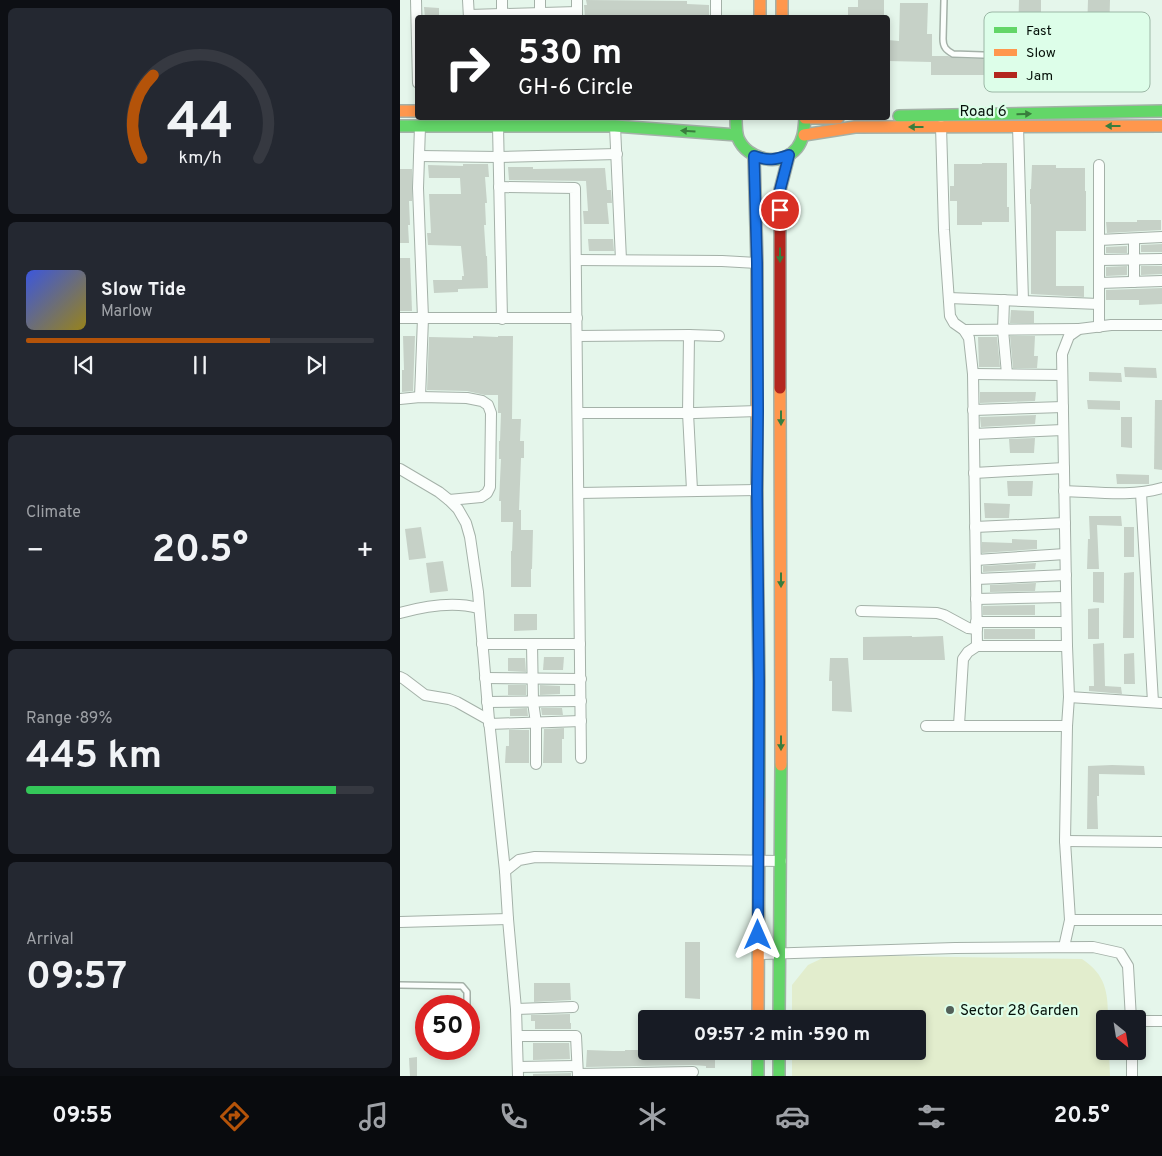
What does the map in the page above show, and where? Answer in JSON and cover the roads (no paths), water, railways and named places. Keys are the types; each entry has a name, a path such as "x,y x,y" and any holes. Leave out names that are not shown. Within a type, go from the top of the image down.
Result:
{"main road":[{"path":"760,0 760,15"},
{"path":"782,0 782,15"},
{"path":"400,111 415,111"},
{"name":"Road 6","path":"890,117 1162,112"},
{"path":"736,120 735,126 740,144 746,151 765,160 789,155 800,143 804,135 805,120"},
{"path":"400,126 615,126 737,135"},
{"name":"Road 6","path":"804,135 855,127 1162,126"},
{"path":"779,1010 781,861 780,190 789,155"},
{"path":"754,156 758,411 758,1010"},
{"path":"758,1060 758,1076"},
{"path":"779,1060 779,1076"}],"street":[{"path":"416,0 416,15"},
{"path":"468,0 469,15"},
{"path":"502,0 502,15"},
{"path":"540,0 540,15 577,15 577,0"},
{"path":"716,0 716,15"},
{"path":"420,126 418,188 423,318 420,397"},
{"path":"498,126 502,318"},
{"path":"615,126 621,260"},
{"path":"941,126 944,230 950,316 954,323 964,330 969,338 973,374 977,646"},
{"path":"1018,126 1023,301"},
{"path":"419,156 616,154"},
{"path":"1099,165 1099,327"},
{"path":"499,187 575,188 581,758"},
{"path":"1099,240 1162,237"},
{"path":"1134,238 1134,282"},
{"path":"1099,260 1162,259"},
{"path":"576,260 757,263"},
{"path":"1099,283 1162,281"},
{"path":"949,298 1099,304"},
{"path":"1004,300 1003,330 1007,374"},
{"path":"400,318 577,318"},
{"path":"964,330 1079,329 1111,325 1162,325"},
{"path":"1064,947 1070,920 1064,841 1068,696 1062,354 1069,336 1079,329"},
{"path":"689,335 688,413 692,490"},
{"path":"577,336 719,336"},
{"path":"973,374 1062,375"},
{"path":"400,398 459,397 482,401 488,405 491,413 490,486 487,493 481,497 449,500"},
{"path":"974,410 1063,407"},
{"path":"578,412 688,413 758,411"},
{"path":"974,434 1063,430"},
{"path":"974,473 1064,468"},
{"path":"400,469 449,500 466,523 470,536 478,592 487,702 505,871 518,1036 518,1071 693,1072"},
{"path":"1064,491 1141,493 1162,488"},
{"path":"579,493 757,490"},
{"path":"1068,696 1157,702 1141,493"},
{"path":"975,526 1065,523"},
{"path":"976,560 1066,554"},
{"path":"976,579 1066,575"},
{"path":"976,599 1066,597"},
{"path":"400,613 419,608 456,604 478,608"},
{"path":"861,611 944,614 968,628 1066,622"},
{"path":"482,644 580,644"},
{"path":"532,644 532,702 536,723 536,764"},
{"path":"959,725 963,659 968,652 977,646 1066,646"},
{"path":"400,677 425,695 457,702 489,722 536,723 581,721"},
{"path":"485,678 581,678"},
{"path":"487,702 581,701"},
{"path":"926,726 1067,726"},
{"path":"1064,841 1162,842"},
{"path":"505,871 519,860 535,856 781,861"},
{"path":"400,922 508,919"},
{"path":"1070,920 1162,920"},
{"path":"758,954 955,948 1093,947 1120,953 1128,966 1130,1010"},
{"path":"516,1009 573,1007"},
{"path":"1146,1021 1162,1021"},
{"path":"518,1036 576,1036 578,1072"},
{"path":"1132,1060 1132,1076"}],"lane":[{"path":"944,0 942,39 946,50 953,54 984,55"},
{"path":"400,985 462,986 467,995"}],"place":[{"name":"Sector 28 Garden","path":"950,1010"}]}
